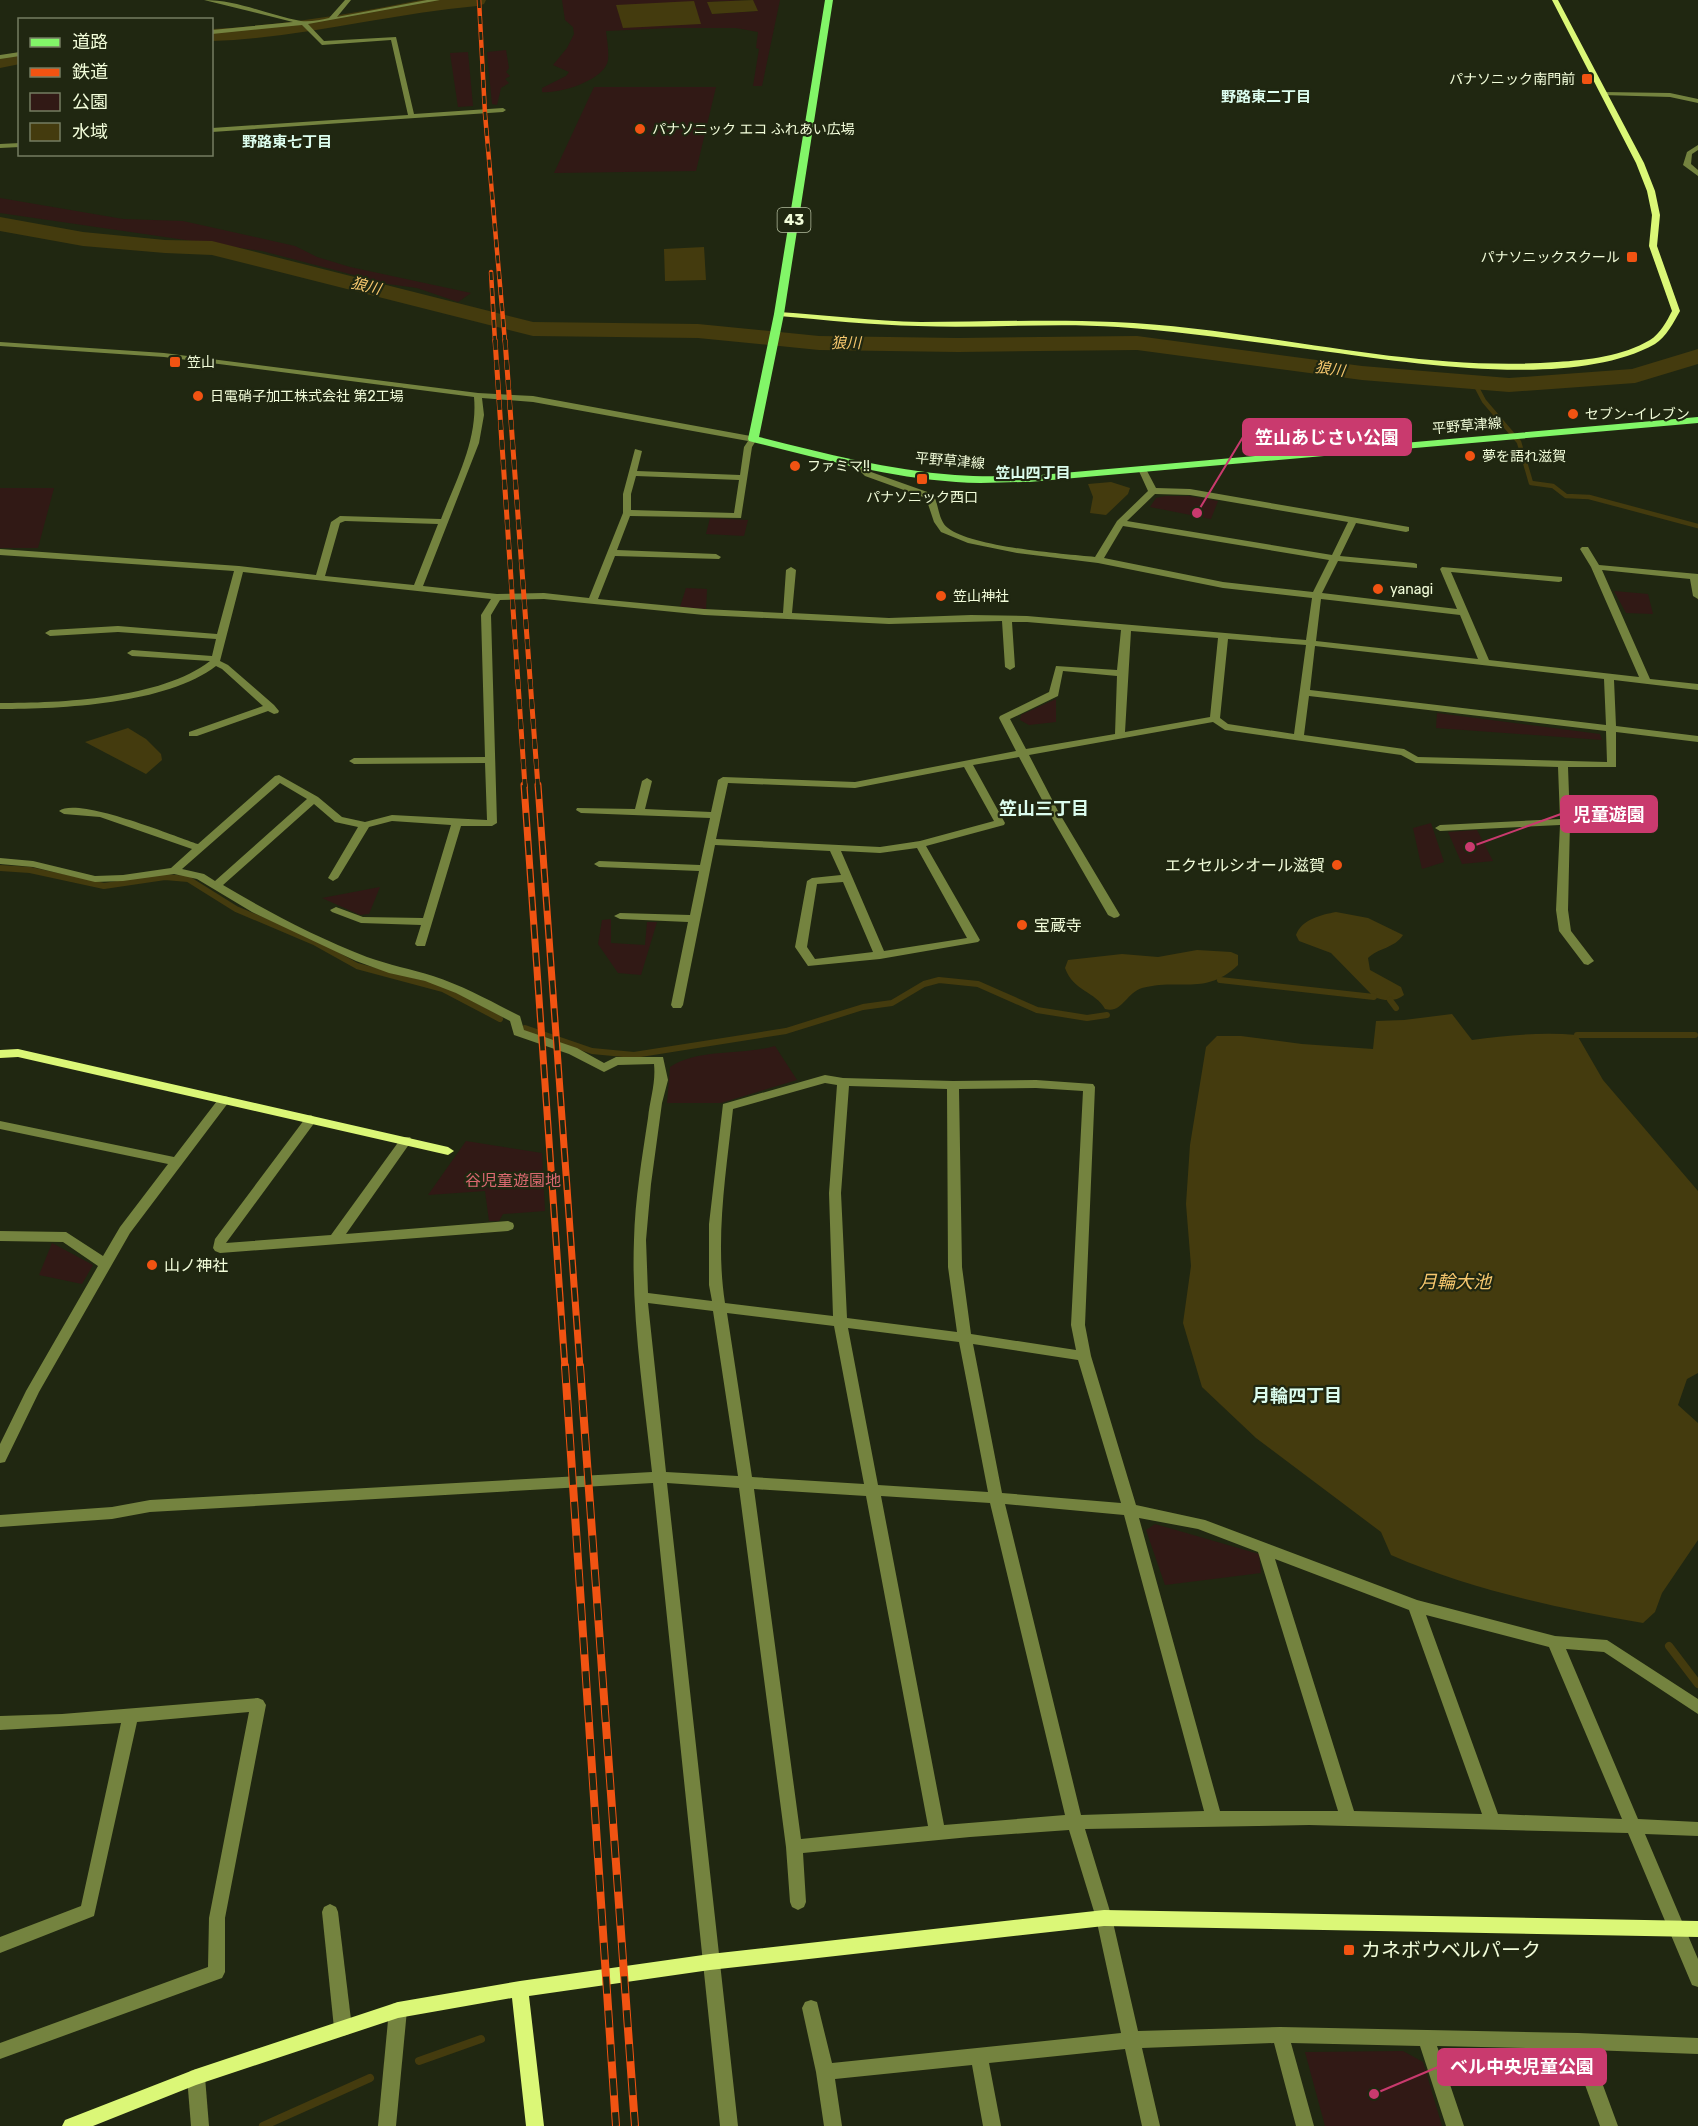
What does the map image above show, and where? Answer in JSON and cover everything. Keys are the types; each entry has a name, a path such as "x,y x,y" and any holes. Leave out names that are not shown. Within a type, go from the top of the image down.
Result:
{"main road":[{"name":"43","path":"753,439 779,314 829,0"},
{"name":"平野草津線","path":"753,439 903,472 971,480 1029,479 1698,420"}],"street":[{"path":"207,0 258,10 305,26 322,42 394,38 411,115"},
{"path":"332,19 348,0"},
{"path":"213,32 305,26 436,0"},
{"path":"779,314 918,324 1114,324 1174,329 1457,364 1535,366 1580,363 1621,355 1654,340 1669,324 1676,311 1653,246 1656,215 1651,191 1640,163 1556,0"},
{"path":"0,57 18,54"},
{"path":"1604,94 1670,95 1698,101"},
{"path":"213,130 503,110"},
{"path":"0,146 18,145"},
{"path":"1698,147 1691,150 1687,158 1687,165 1698,174"},
{"path":"0,344 164,355 478,395 533,399 753,439 748,447 738,516 627,513"},
{"path":"418,588 474,443 480,415 478,395"},
{"path":"593,600 627,513 627,494 638,451"},
{"path":"845,461 862,468 868,474 930,496 936,519 948,533 987,545 1098,560 1223,585 1462,612"},
{"path":"1142,469 1153,491"},
{"path":"633,473 743,478"},
{"path":"1098,560 1120,523 1153,491 1200,494 1406,529"},
{"path":"320,577 336,522 343,518 445,522"},
{"path":"1299,736 1317,594 1353,520"},
{"path":"1120,523 1335,558 1414,566"},
{"path":"1585,549 1596,567 1646,681"},
{"path":"0,552 239,569 496,597 593,600 647,608 889,621 1007,618 1311,643 1698,687"},
{"path":"612,553 717,557"},
{"path":"1596,567 1696,577 1698,596"},
{"path":"0,706 30,707 125,696 189,678 211,668 216,660 239,569"},
{"path":"1485,663 1444,569 1559,579"},
{"path":"787,616 791,570"},
{"path":"174,871 279,778 314,799 339,820 365,825 392,818 492,823 486,615 496,597"},
{"path":"1007,618 1010,667"},
{"path":"1120,735 1126,628"},
{"path":"50,633 118,629 222,637"},
{"path":"1215,719 1223,636"},
{"path":"132,653 216,660 272,709 193,734"},
{"path":"1114,915 1021,753 1004,718 1054,694 1059,668 1122,673"},
{"path":"677,1005 723,780 855,785 1215,719 1225,726 1404,752 1416,760 1612,765 1609,677"},
{"path":"1305,692 1698,739"},
{"path":"354,761 491,760"},
{"path":"711,842 880,850 920,844 1000,823 967,763"},
{"path":"1563,764 1565,822 1562,910 1565,931 1588,961"},
{"path":"639,812 647,780"},
{"path":"217,885 314,799"},
{"path":"581,810 715,815"},
{"path":"64,811 101,814 200,848"},
{"path":"1440,828 1565,822"},
{"path":"421,944 457,823"},
{"path":"333,879 365,825"},
{"path":"847,878 812,881 801,946 812,963 974,940 920,844"},
{"path":"835,849 880,955"},
{"path":"0,861 33,864 94,879 123,878 174,871 200,876 256,910 360,958 460,990 516,1019 518,1032 573,1050 604,1068 616,1061 659,1060 662,1080 649,1149 640,1240 641,1297 729,2126"},
{"path":"599,864 704,868"},
{"path":"336,909 361,920 428,922"},
{"path":"620,916 694,919"},
{"path":"0,1054 18,1053 448,1151"},
{"path":"798,1902 794,1847 746,1483 716,1285 715,1224 727,1107 825,1078 843,1082 953,1085 1036,1084 1089,1087 1078,1325 1084,1356 1130,1510 1214,1818"},
{"path":"843,1082 835,1193 840,1322 937,1831"},
{"path":"953,1085 955,1267 965,1338 996,1498 1076,1822 1104,1918 1151,2126"},
{"path":"0,1458 33,1391 124,1230 224,1100"},
{"path":"311,1119 220,1242 220,1248 508,1226"},
{"path":"0,1125 178,1162"},
{"path":"335,1239 406,1140"},
{"path":"0,1236 66,1237 105,1264"},
{"path":"641,1297 965,1338 1084,1356"},
{"path":"0,1521 112,1513 150,1506 659,1477 996,1498 1130,1510 1200,1524 1415,1606 1555,1642 1607,1646 1698,1707"},
{"path":"1264,1547 1348,1818"},
{"path":"1415,1606 1492,1820"},
{"path":"1555,1642 1698,1979"},
{"path":"0,1723 62,1721 258,1705 217,1918 216,1972 0,2051"},
{"path":"0,1945 88,1911 129,1716"},
{"path":"794,1847 937,1831 1076,1822 1214,1818 1492,1820 1698,1829"},
{"path":"330,1912 343,2028"},
{"path":"71,2126 196,2077 398,2010 520,1989 710,1962 1104,1918 1698,1929"},
{"path":"520,1989 535,2126"},
{"path":"811,2008 825,2072 833,2126"},
{"path":"387,2126 398,2010"},
{"path":"1280,2035 1305,2126"},
{"path":"825,2072 1131,2040 1280,2035 1578,2041 1698,2046"},
{"path":"1426,2038 1455,2126"},
{"path":"1578,2041 1609,2126"},
{"path":"979,2055 992,2126"},
{"path":"196,2077 200,2126"}],"green space":[{"path":"562,0 750,0 708,2 712,14 757,11 753,0 780,0 762,86 753,86 759,49 756,48 758,32 736,28 671,28 606,31 608,60 599,74 570,88 542,92 542,88 566,76 569,72 553,65 567,48 574,34 573,27 565,20"},
{"path":"506,50 509,68 506,72 510,76 505,79 509,83 501,88 497,105 492,104 487,52"},
{"path":"468,52 473,106 458,107 450,53"},
{"name":"パナソニック エコ ふれあい広場","path":"594,87 716,87 696,171 554,173"},
{"path":"0,198 123,219 183,221 295,246 317,257 350,267 471,293 458,302 417,288 388,284 262,251 0,213"},
{"path":"0,488 54,488 38,548 0,548"},
{"path":"1189,496 1218,501 1211,519 1150,507 1156,498"},
{"path":"710,518 748,520 744,536 706,534"},
{"path":"686,588 707,589 706,609 680,607"},
{"path":"1614,591 1648,594 1653,614 1626,613"},
{"path":"1056,699 1056,722 1029,725 1020,720 1021,715"},
{"path":"1437,713 1600,734 1602,740 1436,728"},
{"path":"1431,823 1444,862 1422,869 1413,828"},
{"path":"1477,830 1493,861 1462,864 1448,832"},
{"path":"380,887 369,914 360,915 322,898"},
{"path":"611,919 611,943 645,945 647,922 657,922 641,975 618,973 598,944 602,920"},
{"path":"775,1046 797,1080 721,1103 667,1103 670,1067 681,1061 694,1057"},
{"name":"谷児童遊園地","path":"466,1141 542,1153 545,1211 503,1214 499,1221 489,1221 485,1191 428,1195"},
{"path":"52,1243 93,1265 82,1284 39,1275"},
{"path":"1155,1524 1259,1554 1261,1573 1165,1585 1146,1530"},
{"path":"1403,2051 1423,2062 1442,2126 1325,2126 1305,2052"}],"water":[{"path":"753,0 758,11 712,14 707,2"},
{"path":"694,1 701,24 623,28 616,5"},
{"path":"704,247 706,280 665,281 664,249"},
{"path":"1111,482 1130,488 1128,494 1106,515 1090,513 1093,497 1088,484"},
{"path":"128,728 146,739 161,754 162,760 146,774 85,742"},
{"path":"1336,912 1368,918 1403,935 1396,943 1368,958 1370,970 1401,987 1404,995 1390,1000 1374,997 1331,953 1299,941 1296,935 1307,921"},
{"path":"1197,950 1231,952 1238,955 1238,965 1215,980 1204,983 1156,985 1142,988 1116,1009 1111,1010 1105,1009 1096,998 1079,987 1065,968 1068,960 1122,954 1158,957"},
{"name":"月輪大池","path":"1452,1014 1472,1040 1525,1034 1577,1035 1603,1080 1698,1191 1698,1373 1687,1379 1678,1405 1698,1423 1698,1540 1662,1593 1655,1612 1643,1623 1579,1611 1483,1588 1391,1555 1381,1532 1256,1438 1202,1387 1183,1323 1191,1266 1186,1204 1190,1145 1206,1047 1217,1036 1241,1036 1302,1044 1373,1049 1376,1021"}],"waterway":[{"path":"213,35 272,31 360,18 424,5 477,0"},
{"path":"0,62 18,58"},
{"name":"狼川","path":"0,224 83,239 165,247 212,248 533,329 698,331 819,343 958,345 1137,343 1362,373 1509,385 1635,376 1698,356"},
{"path":"1475,384 1484,401 1519,442 1531,483 1553,486 1566,496 1589,497 1698,526"},
{"path":"0,868 30,870 104,886 165,877 188,879 236,909 314,942 357,966 443,989 500,1019"},
{"path":"525,1028 592,1051 634,1055 786,1031 863,1007 892,1003 924,984 939,980 978,984 1037,1010 1087,1018 1107,1015"},
{"path":"1220,980 1374,997"},
{"path":"1390,1000 1396,1008"},
{"path":"1577,1035 1695,1035"},
{"path":"1669,1646 1698,1684"},
{"path":"419,2061 481,2039"},
{"path":"263,2126 370,2078"}],"railway":[{"path":"479,0 485,114 505,342"},
{"path":"491,272 495,342"},
{"path":"495,340 525,787"},
{"path":"505,340 538,787"},
{"path":"524,785 565,1368"},
{"path":"538,785 580,1368"},
{"path":"565,1366 616,2126"},
{"path":"580,1366 635,2126"}],"place":[{"name":"パナソニック南門前","path":"1587,79"},
{"name":"パナソニック エコ ふれあい広場","path":"640,129"},
{"name":"パナソニックスクール","path":"1632,257"},
{"name":"笠山","path":"175,362"},
{"name":"日電硝子加工株式会社 第2工場","path":"198,396"},
{"name":"セブン-イレブン","path":"1573,414"},
{"name":"夢を語れ滋賀","path":"1470,456"},
{"name":"ファミマ!!","path":"795,466"},
{"name":"パナソニック西口","path":"922,479"},
{"name":"笠山あじさい公園","path":"1197,513"},
{"name":"yanagi","path":"1378,589"},
{"name":"笠山神社","path":"941,596"},
{"name":"児童遊園","path":"1470,847"},
{"name":"エクセルシオール滋賀","path":"1337,865"},
{"name":"宝蔵寺","path":"1022,925"},
{"name":"山ノ神社","path":"152,1265"},
{"name":"カネボウベルパーク","path":"1349,1950"},
{"name":"ベル中央児童公園","path":"1374,2094"}],"district":[{"name":"野路東二丁目","path":"1266,97"},
{"name":"野路東七丁目","path":"287,142"},
{"name":"笠山四丁目","path":"1033,473"},
{"name":"笠山三丁目","path":"1044,809"},
{"name":"月輪四丁目","path":"1297,1396"}]}
